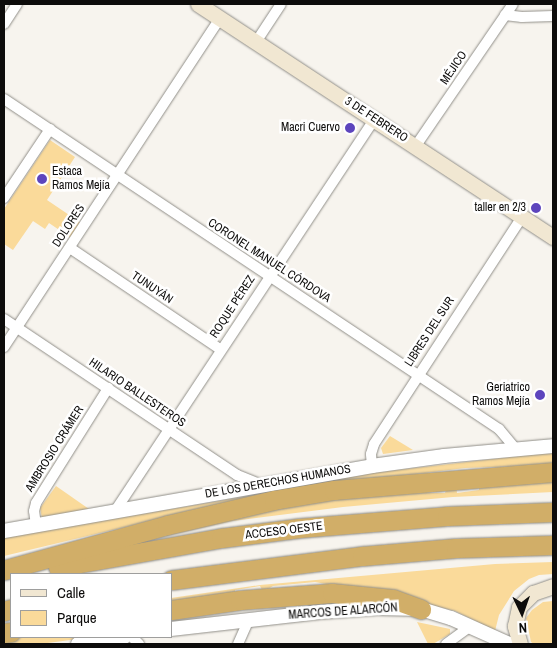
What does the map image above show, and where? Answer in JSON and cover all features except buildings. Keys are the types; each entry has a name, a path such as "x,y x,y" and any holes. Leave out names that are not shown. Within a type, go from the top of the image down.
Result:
{"highway":[{"path":"4,570 184,520 274,500 334,490 553,472"},
{"name":"ACCESO OESTE","path":"24,573 203,542 299,528 447,516 553,512"},
{"path":"172,580 362,556 456,548 553,545"},
{"path":"172,610 240,600 332,593 393,599 422,608"}],"main road":[{"name":"3 DE FEBRERO","path":"198,4 553,237"},
{"path":"520,644 515,626 517,610 533,593 553,586"}],"street":[{"path":"4,24 17,4"},
{"path":"256,42 280,4"},
{"name":"MÉJICO","path":"416,146 512,4"},
{"path":"505,15 522,17 553,16"},
{"name":"DOLORES","path":"4,347 220,18"},
{"name":"CORONEL MANUEL CÓRDOVA","path":"4,99 499,429 516,448"},
{"name":"ROQUE PÉREZ","path":"115,511 268,276 374,119"},
{"path":"4,198 50,129"},
{"name":"LIBRES DEL SUR","path":"372,466 371,454 374,444 522,216"},
{"name":"TUNUYÁN","path":"70,248 220,349"},
{"name":"HILARIO BALLESTEROS","path":"4,319 237,474 259,484"},
{"name":"AMBROSIO CRÁMER","path":"36,525 34,511 36,503 108,388"},
{"name":"DE LOS DERECHOS HUMANOS","path":"4,531 259,484 372,466 516,448 553,446"},
{"name":"MARCOS DE ALARCÓN","path":"172,629 249,619 377,608 422,608 471,626 509,644"},
{"path":"238,644 249,619"},
{"path":"446,644 471,626"},
{"path":"78,644 117,638"}],"green space":[{"name":"Estaca Ramos Mejía","path":"50,140 75,157 47,200 81,223 71,238 49,223 45,229 33,221 13,250 4,244 4,209"},
{"path":"390,436 413,450 383,454 381,448"},
{"path":"553,452 553,465 465,468 267,493 362,474"},
{"path":"553,476 553,492 453,497 343,507 233,521 167,536 165,528 262,506 424,489 424,493 445,493 448,484 456,483 457,493 479,490 479,486"},
{"path":"56,486 89,509 42,518 40,508"},
{"path":"267,493 4,556 4,537"},
{"path":"553,562 553,574 539,575 529,579 514,591 499,615 495,631 455,611 393,596 315,582 273,586 263,592 260,586 235,590 235,594 172,607 172,598 260,585 495,564"},
{"path":"553,601 553,644 534,644 531,642 526,618 532,610 543,602"},
{"path":"417,622 450,629 450,634 433,644 428,644"},
{"path":"4,636 10,638 85,638 40,644 4,644"}],"place":[{"name":"Macri Cuervo","path":"350,128"},
{"name":"Estaca Ramos Mejía","path":"42,179"},
{"name":"taller en 2/3","path":"536,208"},
{"name":"Geriatrico Ramos Mejía","path":"540,395"}]}
